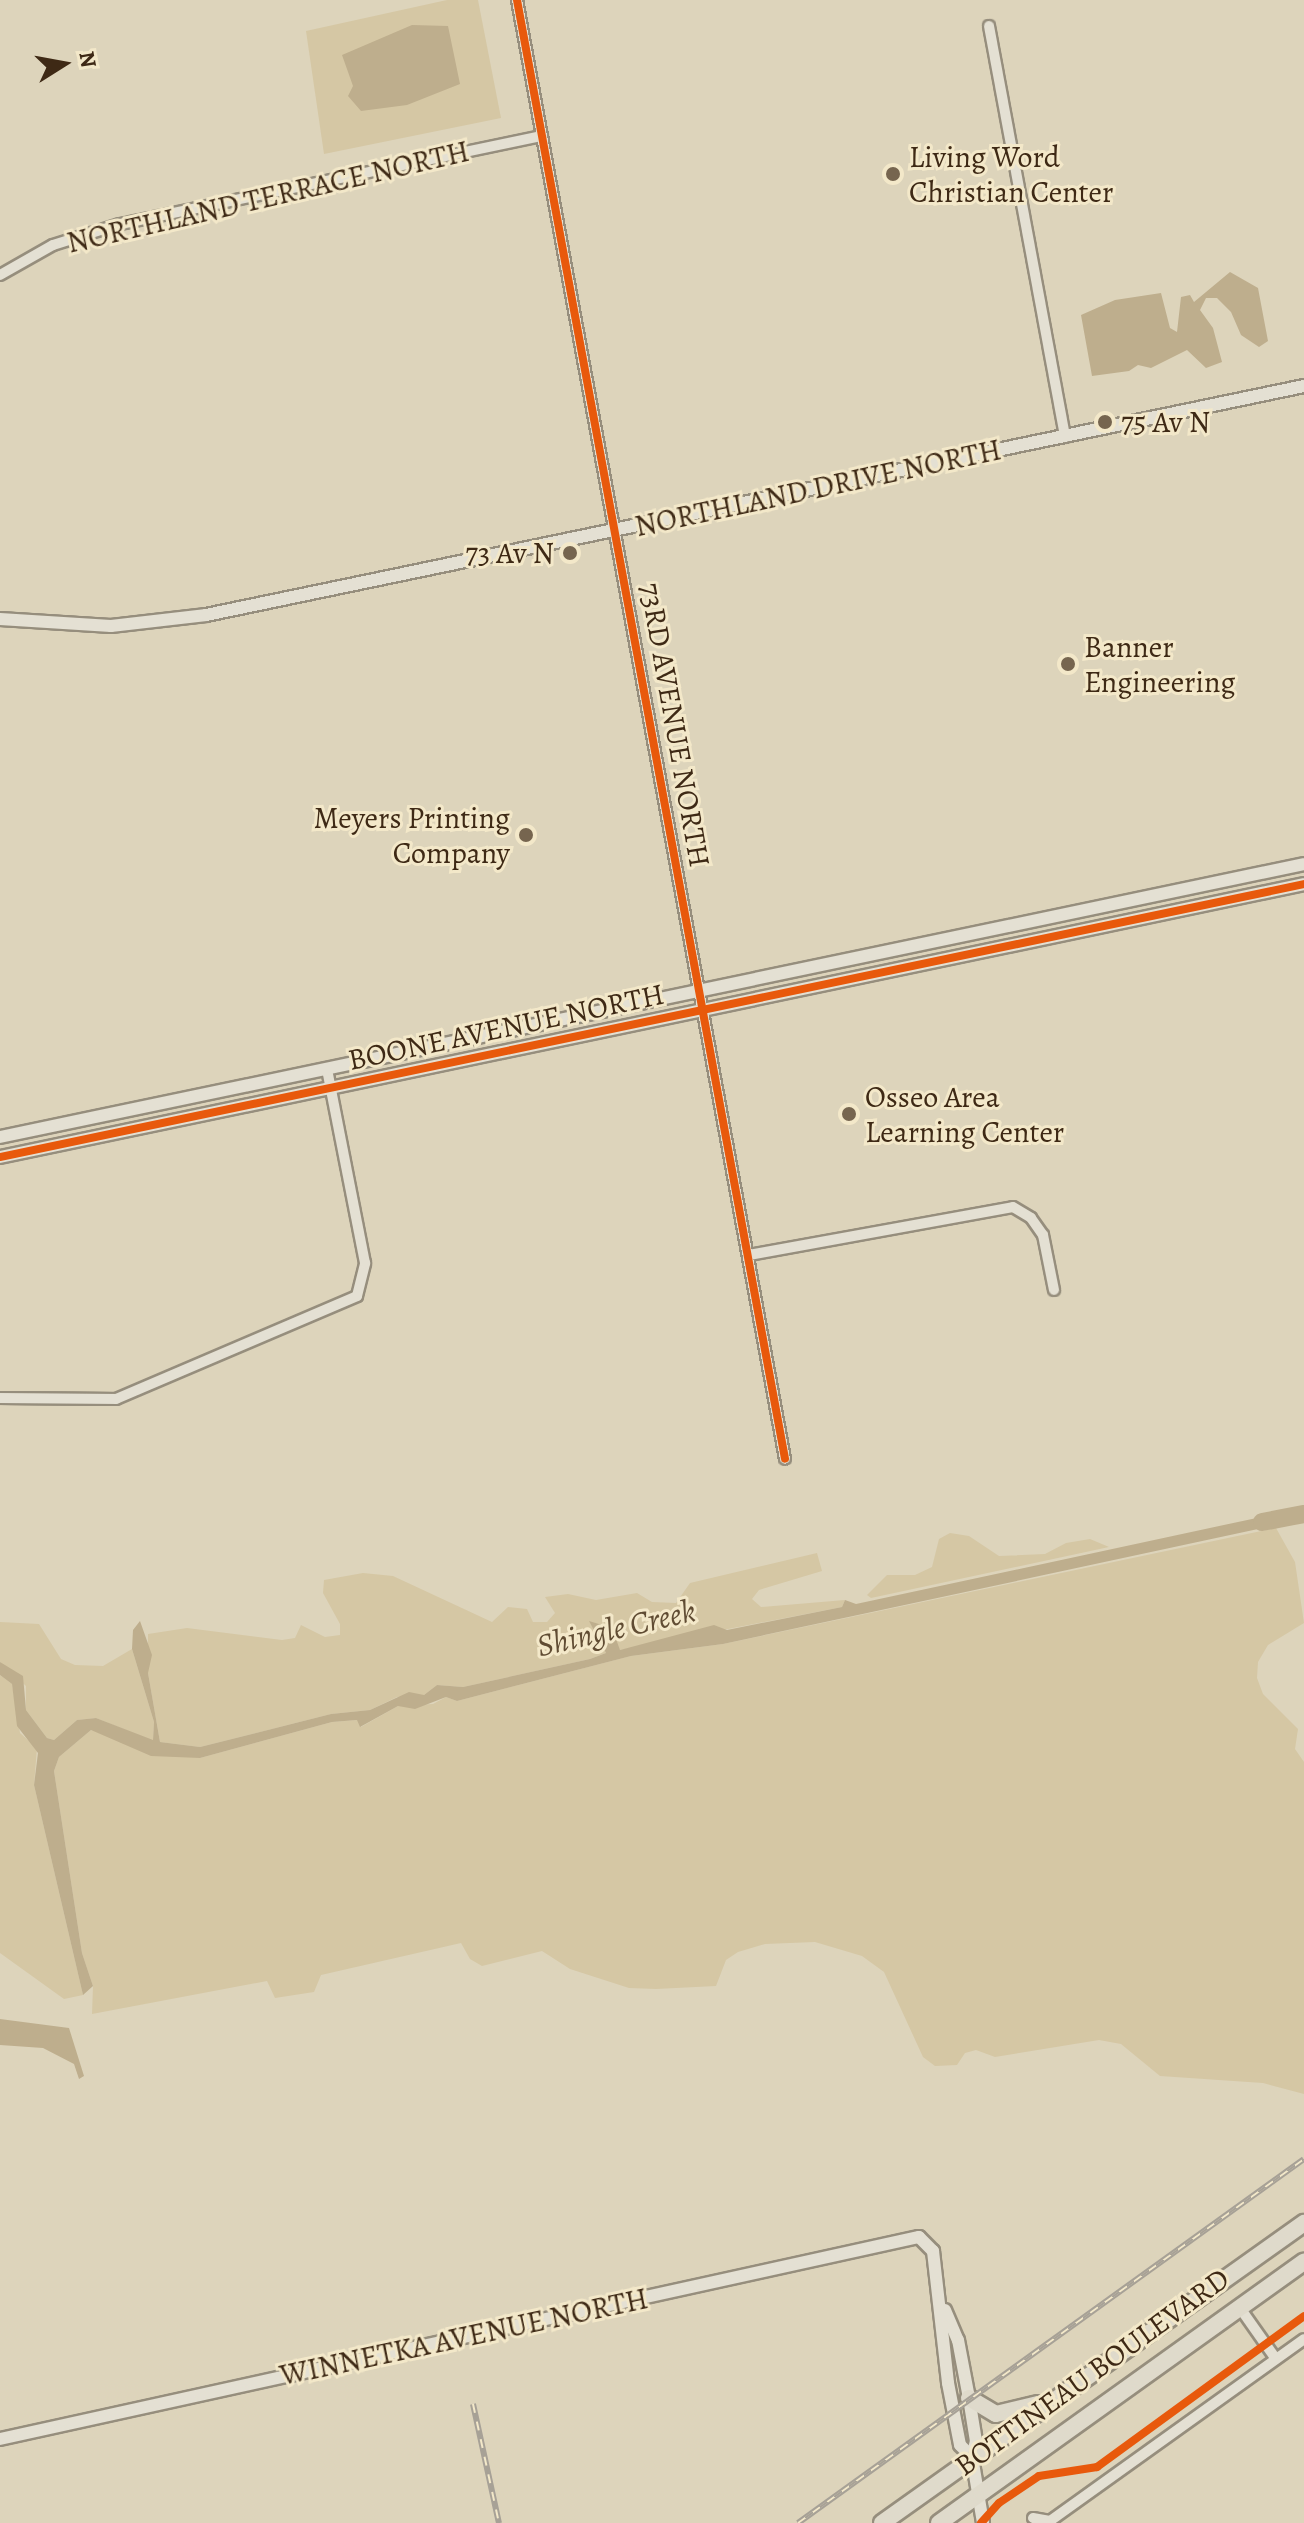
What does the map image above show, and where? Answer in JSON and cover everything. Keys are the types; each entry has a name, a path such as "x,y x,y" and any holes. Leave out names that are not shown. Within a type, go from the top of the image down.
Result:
{"highway":[{"name":"BOTTINEAU BOULEVARD","path":"882,2523 1054,2397 1304,2223"},
{"name":"BOTTINEAU BOULEVARD","path":"939,2523 1304,2262"},
{"path":"969,2398 987,2413 1005,2414 1054,2397"}],"street":[{"name":"73RD AVENUE NORTH","path":"517,0 785,1459"},
{"path":"989,26 1065,437"},
{"name":"NORTHLAND TERRACE NORTH","path":"0,275 53,245 120,224 542,136"},
{"name":"NORTHLAND DRIVE NORTH","path":"0,619 65,625 159,623 1304,386"},
{"name":"BOONE AVENUE NORTH","path":"0,1137 1304,864"},
{"name":"BOONE AVENUE NORTH","path":"0,1157 1304,884"},
{"path":"0,1398 116,1399 357,1296 365,1263 327,1069"},
{"path":"749,1255 1013,1207 1031,1218 1043,1235 1054,1290"},
{"name":"WINNETKA AVENUE NORTH","path":"0,2439 919,2237 928,2241 942,2304"},
{"path":"942,2304 958,2340 969,2398 976,2441 972,2457 983,2523"},
{"path":"942,2304 948,2383 960,2445 972,2457"},
{"path":"1240,2308 1276,2359"},
{"path":"1033,2518 1050,2521 1304,2339"}],"shaded area":[{"path":"447,0 478,0 501,118 324,154 306,31"},
{"path":"412,25 448,26 460,84 407,105 361,111 348,96 353,86 342,55"},
{"path":"1230,272 1258,288 1268,341 1259,347 1241,335 1231,312 1217,298 1206,298 1200,310 1213,328 1222,362 1206,368 1187,350 1151,368 1138,365 1129,371 1092,376 1081,315 1115,300 1161,293 1170,328 1177,332 1181,297 1190,295 1194,302"},
{"path":"1275,1514 1291,1522 723,1644 631,1656 457,1701 446,1697 415,1709 398,1706 360,1727 357,1720 332,1722 200,1758 151,1756 91,1730 59,1757 54,1771 82,1953 93,1986 83,1995 34,1785 38,1753 17,1726 12,1684 0,1675 0,1662 23,1676 26,1710 47,1738 54,1740 77,1720 96,1718 153,1740 154,1722 132,1649 133,1630 140,1621 152,1655 148,1673 160,1742 200,1747 331,1714 370,1710 409,1692 424,1695 437,1685 463,1687 590,1659 606,1653 589,1621 612,1628 620,1650 714,1625 727,1630 842,1607 845,1600 856,1604"},
{"path":"1276,1528 1295,1562 1304,1623 1268,1645 1258,1662 1257,1678 1263,1694 1298,1729 1295,1749 1304,1762 1304,2094 1263,2083 1160,2076 1121,2044 1099,2040 995,2057 976,2050 965,2053 957,2065 935,2066 923,2057 884,1972 862,1956 815,1942 765,1944 738,1952 726,1960 716,1986 656,1989 629,1988 570,1969 542,1951 482,1966 470,1959 461,1943 321,1975 314,1992 275,1998 267,1981 92,2014 93,1986 82,1953 54,1771 59,1757 91,1730 200,1758 332,1722 358,1720 361,1727 398,1706 433,1704 446,1697 457,1701 631,1656 723,1644"},
{"path":"950,1533 969,1536 999,1556 1045,1554 1066,1543 1090,1539 1109,1547 871,1598 867,1595 887,1575 915,1575 932,1567 939,1539"},
{"path":"817,1553 822,1571 759,1590 752,1599 761,1607 845,1600 842,1607 620,1650 590,1622 606,1653 590,1659 463,1687 437,1685 424,1695 397,1697 370,1710 331,1714 200,1747 160,1742 148,1673 148,1634 187,1628 282,1640 295,1638 301,1625 325,1637 340,1635 340,1624 323,1593 324,1580 363,1573 393,1576 492,1622 508,1607 527,1609 533,1622 547,1622 555,1613 545,1597 568,1594 596,1600 637,1593 652,1602 676,1603 690,1583"},
{"path":"0,1622 39,1624 61,1659 75,1665 103,1666 132,1649 154,1722 153,1741 96,1718 77,1720 54,1740 47,1738 26,1710 26,1686 0,1662"},
{"path":"0,1675 12,1684 20,1733 37,1748 34,1785 83,1995 64,1999 0,1953"},
{"path":"0,2019 69,2028 84,2076 79,2079 74,2064 43,2048 0,2045"}],"waterway":[{"name":"Shingle Creek","path":"1262,1522 1304,1514"}],"railway":[{"path":"798,2523 1304,2159"},
{"path":"473,2404 499,2523"}],"cycle path":[{"path":"517,0 785,1459"},
{"path":"0,1157 1304,884"},
{"path":"981,2523 999,2503 1039,2476 1097,2467 1304,2316"}],"place":[{"name":"Living Word Christian Center","path":"893,174"},
{"name":"75 Av N","path":"1105,422"},
{"name":"73 Av N","path":"570,553"},
{"name":"Banner Engineering","path":"1068,664"},
{"name":"Meyers Printing Company","path":"526,835"},
{"name":"Osseo Area Learning Center","path":"849,1114"}]}
